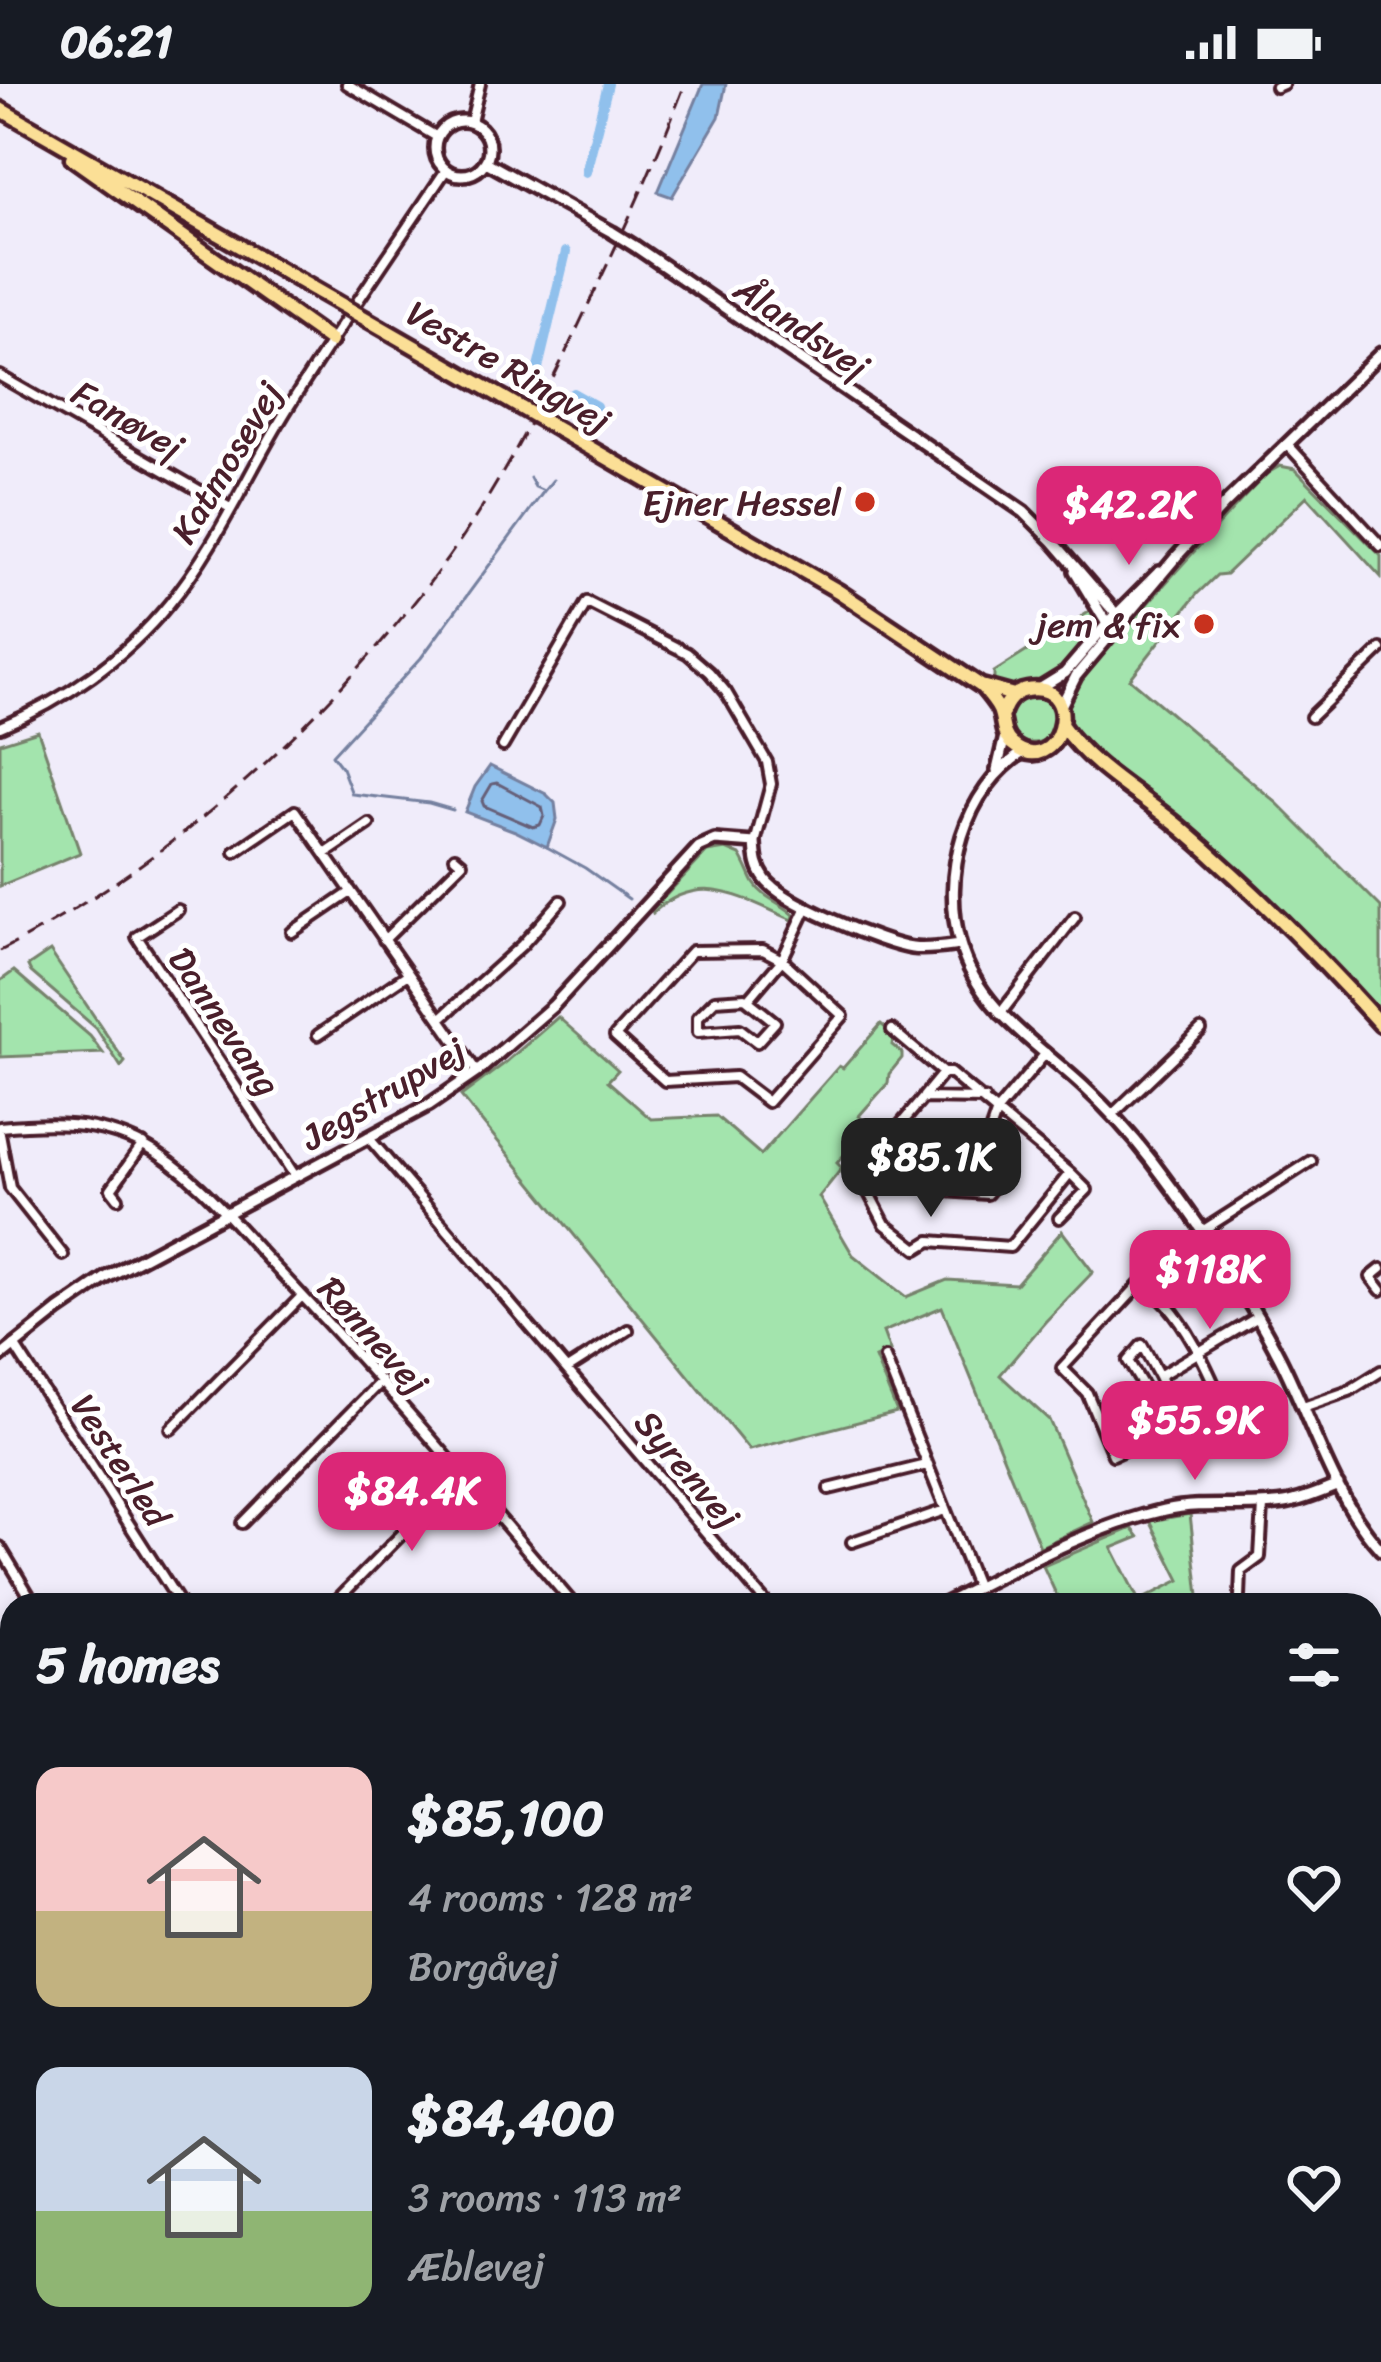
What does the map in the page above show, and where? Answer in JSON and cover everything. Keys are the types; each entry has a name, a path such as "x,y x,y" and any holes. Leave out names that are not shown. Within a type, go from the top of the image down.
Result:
{"main road":[{"name":"Vestre Ringvej","path":"0,109 838,591 981,686 1014,695"},
{"path":"54,140 74,160 331,341"},
{"name":"Vestre Ringvej","path":"981,686 1002,715"},
{"path":"1063,727 1048,747 1025,751 1005,736 1002,715 1014,695 1025,690 1051,696 1060,707 1063,727 1086,756 1135,790 1234,875 1381,1025"},
{"path":"1048,747 1086,756"}],"street":[{"path":"347,84 437,137"},
{"path":"471,122 480,84"},
{"path":"471,122 484,131 489,155 480,169 463,176 446,170 436,155 437,137 448,125 471,122"},
{"name":"Ålandsvej","path":"486,162 636,247 1012,504 1121,616"},
{"name":"Katmosevej","path":"0,727 39,711 88,679 170,604 278,423 446,170"},
{"path":"1037,690 1065,673 1381,353"},
{"name":"Fanøvej","path":"0,376 230,508"},
{"path":"1287,444 1380,543"},
{"name":"Ålandsvej","path":"1070,561 1112,626"},
{"path":"503,746 587,602 687,653 727,692 767,762 771,784 755,842 757,864 766,882 807,908 886,941 912,948 960,945"},
{"path":"1060,707 1112,626"},
{"path":"1312,717 1381,650"},
{"path":"1005,736 995,775 974,808 955,866 954,914 971,973 1000,1014 1112,1115 1202,1231 1258,1317 1338,1485 1381,1550"},
{"path":"995,775 1025,751"},
{"path":"236,852 295,811 477,1072"},
{"path":"325,854 369,824"},
{"name":"Jegstrupvej","path":"0,1358 107,1277 429,1105 477,1072 553,1006 699,847 715,841 755,842"},
{"path":"385,940 462,863 455,857"},
{"path":"292,932 351,892"},
{"path":"440,1019 522,945 561,901"},
{"path":"748,1000 775,1022 757,1042 740,1028 698,1032 698,1017 715,1000 748,1000 782,960 807,908"},
{"name":"Dannevang","path":"178,910 137,937 296,1176"},
{"path":"1000,1014 1075,917"},
{"path":"763,950 782,960 843,1016 768,1102 735,1076 665,1081 615,1036 692,951 763,950"},
{"path":"318,1036 408,974"},
{"path":"892,1030 943,1073 950,1073 984,1099 1087,1190 1058,1218"},
{"path":"1112,1115 1202,1030"},
{"path":"980,1161 998,1111 1046,1053"},
{"path":"943,1073 859,1174 885,1225 917,1249 930,1241 1010,1247 1070,1173"},
{"path":"923,1098 984,1099"},
{"path":"63,1255 10,1187 0,1130 63,1124 94,1127 143,1144 111,1189 118,1198"},
{"name":"Syrenvej","path":"368,1137 758,1593"},
{"name":"Rønnevej","path":"143,1144 182,1172 302,1296 564,1593"},
{"path":"942,1156 973,1156 980,1161 1000,1179 987,1194 928,1186 930,1168 942,1156"},
{"path":"1202,1231 1311,1161"},
{"path":"1381,1269 1371,1277 1381,1290"},
{"path":"1140,1284 1166,1303 1198,1352 1230,1423 1180,1445 1137,1444 1113,1455 1088,1393 1062,1368 1140,1284"},
{"path":"171,1429 302,1296"},
{"path":"1159,1376 1258,1317"},
{"path":"567,1369 628,1330"},
{"name":"Vesterled","path":"14,1345 173,1593"},
{"path":"1142,1345 1150,1361 1159,1376 1168,1396 1155,1406 1128,1361 1142,1345"},
{"path":"885,1358 977,1588"},
{"path":"1303,1407 1349,1391 1381,1371"},
{"path":"242,1523 381,1381"},
{"path":"830,1489 927,1465"},
{"path":"344,1593 462,1473"},
{"path":"967,1593 1138,1517 1202,1505 1291,1503 1338,1485"},
{"path":"1240,1593 1241,1571 1259,1557 1263,1506"},
{"path":"852,1542 945,1510"},
{"path":"0,1546 28,1593"}],"green space":[{"path":"1280,466 1295,469 1381,556 1381,577 1307,496 1226,574 1217,575 1197,594 1130,679 1277,803 1381,907 1381,1013 1250,879 1180,817 1090,749 1070,720 1070,702 1088,671 1266,474"},
{"path":"1092,610 1096,623 1092,635 1056,675 1031,685 994,683 994,672"},
{"path":"1032,697 1048,704 1055,720 1048,736 1032,743 1016,736 1009,720 1016,704"},
{"path":"38,731 80,853 0,886 0,743"},
{"path":"726,849 740,855 758,888 794,915 793,920 739,897 705,890 671,900 653,913 707,852"},
{"path":"50,951 125,1062 121,1067 96,1028 31,972 28,966"},
{"path":"14,971 90,1036 103,1053 0,1057 0,981"},
{"path":"558,1017 618,1070 608,1081 651,1119 716,1116 761,1155 881,1024 894,1035 892,1045 902,1058 888,1083 859,1116 869,1126 837,1163 842,1168 819,1197 853,1255 906,1297 947,1280 1016,1284 1062,1231 1093,1272 1000,1375 1049,1420 1093,1522 1040,1547 942,1307 883,1332 890,1351 875,1358 897,1412 749,1450 461,1096"},
{"path":"1190,1514 1199,1593 1155,1593 1180,1580 1150,1521"},
{"path":"1132,1528 1139,1537 1112,1548 1135,1593 1055,1593 1043,1566"}],"water":[{"path":"703,84 726,84 719,117 672,197 658,192"},
{"path":"490,766 555,803 557,819 547,847 465,812"}],"waterway":[{"path":"586,172 608,84"},
{"path":"540,375 566,252"},
{"path":"573,393 596,406"},
{"path":"530,478 544,491 553,480"},
{"path":"453,810 352,794 332,755 421,658 544,491"},
{"path":"545,846 629,899"}],"railway":[{"path":"0,951 121,878 233,792 335,693 427,586 496,484 536,412 628,221 685,84"}],"place":[{"name":"Ejner Hessel","path":"865,502"},
{"name":"jem & fix","path":"1204,624"}]}
